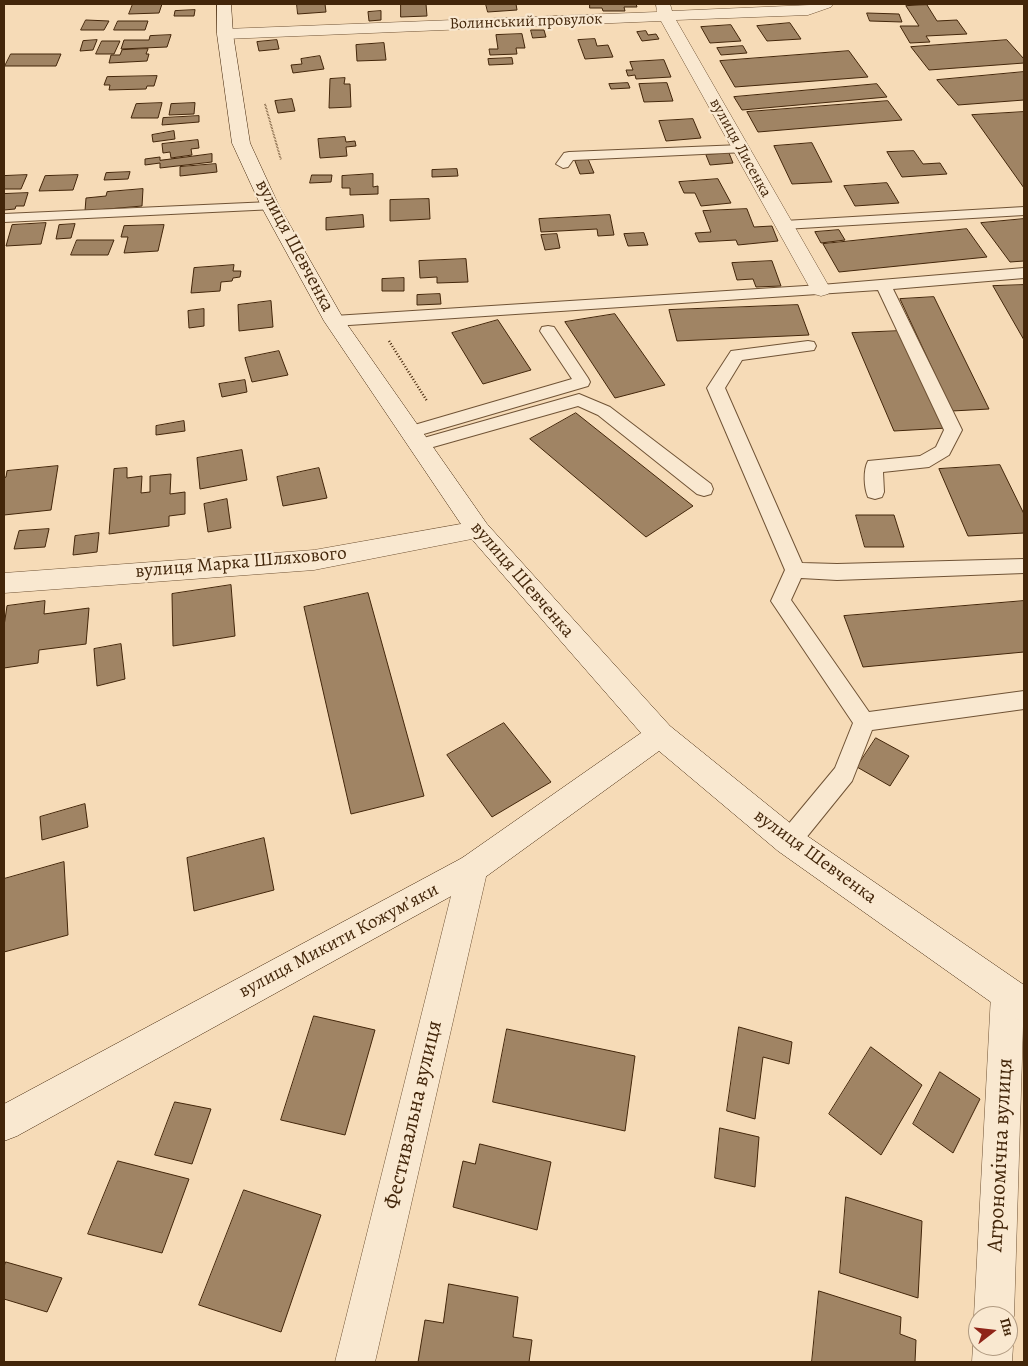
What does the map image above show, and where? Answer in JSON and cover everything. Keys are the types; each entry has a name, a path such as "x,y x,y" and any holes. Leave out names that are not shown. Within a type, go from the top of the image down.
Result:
{"street":[{"name":"вулиця Шевченка","path":"224,4 225,34 241,143 270,206 334,321 478,530 660,736 789,842 1019,997"},
{"name":"Волинський провулок","path":"225,34 665,10 808,10 826,4"},
{"name":"вулиця Лисенка","path":"665,10 821,290"},
{"name":"вулиця Марка Шляхового","path":"4,583 314,560 478,530"},
{"name":"вулиця Микити Кожумʼяки","path":"4,1122 473,868 660,736"},
{"name":"Фестивальна вулиця","path":"355,1362 473,868"},
{"name":"Агрономічна вулиця","path":"995,1306 1019,997"}],"lane":[{"path":"563,164 569,156 741,149"},
{"path":"4,218 270,206"},
{"path":"784,225 1024,211"},
{"path":"334,321 821,290 1024,273"},
{"path":"875,492 874,466 923,462 943,451 953,430 883,285"},
{"path":"414,439 441,423 582,382 548,331"},
{"path":"808,346 737,355 716,388 795,570 781,601 864,722"},
{"path":"414,439 579,400 604,411 704,489"},
{"path":"795,570 837,572 1024,566"},
{"path":"864,722 1024,700"},
{"path":"789,842 844,774 864,722"}],"path":[{"path":"264,100 282,166"},
{"path":"374,318 441,423"}],"building":[{"path":"133,4 162,4 159,13 129,14"},
{"path":"297,4 325,4 326,12 298,14"},
{"path":"401,4 426,4 427,16 401,17"},
{"path":"486,4 516,4 517,10 488,12"},
{"path":"590,4 636,4 637,7 624,7 625,11 603,11 602,8 590,8"},
{"path":"927,5 937,21 957,20 967,34 926,36 930,42 910,43 900,26 919,26 906,6"},
{"path":"195,10 194,16 174,16 175,11"},
{"path":"381,11 381,20 369,21 368,12"},
{"path":"867,13 899,14 902,22 870,21"},
{"path":"86,20 109,21 104,30 81,30"},
{"path":"118,21 148,21 145,30 114,30"},
{"path":"790,23 801,39 767,41 757,26"},
{"path":"731,25 741,41 710,43 701,27"},
{"path":"531,30 544,30 546,37 533,38"},
{"path":"646,31 648,35 656,34 659,39 642,41 637,32"},
{"path":"522,34 525,48 516,48 517,54 490,55 489,49 498,49 496,35"},
{"path":"171,35 167,47 121,49 124,40 149,40 150,36"},
{"path":"595,39 597,46 608,45 613,57 585,59 578,40"},
{"path":"97,40 93,50 80,51 83,41"},
{"path":"277,40 279,49 259,51 257,42"},
{"path":"1007,40 1024,59 1024,63 929,70 911,47"},
{"path":"102,41 120,41 114,54 96,54"},
{"path":"384,43 386,60 357,61 356,45"},
{"path":"743,46 747,53 721,55 717,48"},
{"path":"148,49 146,54 149,54 147,61 109,63 111,55 120,55 122,50"},
{"path":"849,51 868,77 735,87 720,61"},
{"path":"11,54 61,54 56,66 5,66"},
{"path":"320,56 324,69 293,73 291,65 302,64 301,59"},
{"path":"512,58 513,64 489,65 488,59"},
{"path":"664,60 671,77 636,79 635,75 628,76 626,70 633,70 630,62"},
{"path":"1024,72 1024,100 958,105 937,80"},
{"path":"157,76 154,86 147,86 146,89 109,90 110,85 104,85 107,77"},
{"path":"345,78 344,84 350,84 351,107 329,108 330,79"},
{"path":"628,83 630,88 611,89 609,84"},
{"path":"667,83 673,101 644,102 639,84"},
{"path":"877,84 887,97 742,110 734,97"},
{"path":"292,99 295,111 278,113 275,101"},
{"path":"888,101 902,120 758,132 747,112"},
{"path":"162,103 158,118 131,118 136,104"},
{"path":"195,103 194,114 169,115 171,104"},
{"path":"1024,112 1024,188 972,115"},
{"path":"199,116 199,122 162,125 163,118"},
{"path":"693,119 701,138 666,141 659,121"},
{"path":"174,131 175,139 153,142 152,135"},
{"path":"345,137 346,142 355,141 356,146 346,147 347,156 320,158 318,139"},
{"path":"198,140 199,148 191,149 192,155 171,158 170,152 163,153 162,144"},
{"path":"812,143 832,182 792,184 774,146"},
{"path":"914,151 923,164 940,163 947,174 902,177 887,152"},
{"path":"729,153 733,163 710,165 706,155"},
{"path":"212,154 212,162 160,168 160,163 145,165 145,159 160,157 160,160"},
{"path":"588,159 594,173 580,174 575,161"},
{"path":"216,164 217,172 180,176 180,167"},
{"path":"457,169 458,176 432,177 432,170"},
{"path":"130,172 128,179 104,180 106,173"},
{"path":"373,174 373,187 378,186 378,194 350,195 350,188 342,188 342,176"},
{"path":"27,175 21,189 4,189 4,176"},
{"path":"78,175 73,190 39,191 45,176"},
{"path":"312,175 332,175 331,182 310,183"},
{"path":"718,179 731,203 701,206 695,193 684,193 679,182"},
{"path":"887,183 899,203 855,206 844,186"},
{"path":"143,189 142,206 85,211 86,198 106,196 107,192"},
{"path":"28,193 24,206 16,206 15,209 4,210 4,194"},
{"path":"429,199 430,219 390,221 390,200"},
{"path":"747,209 754,227 772,226 778,241 738,245 736,240 699,242 695,233 711,232 703,211"},
{"path":"363,215 364,227 326,230 326,218"},
{"path":"610,215 614,235 598,236 597,229 541,232 539,219"},
{"path":"1024,219 1024,261 1010,262 981,223"},
{"path":"46,223 41,244 6,246 12,225"},
{"path":"75,224 71,238 56,239 59,225"},
{"path":"164,225 158,251 124,253 128,237 121,237 124,226"},
{"path":"967,229 987,257 839,272 823,244"},
{"path":"839,230 845,240 821,243 815,232"},
{"path":"644,233 648,245 628,246 624,234"},
{"path":"557,234 560,248 545,250 541,235"},
{"path":"77,240 114,240 108,255 71,255"},
{"path":"466,259 468,282 437,283 437,277 420,278 419,261"},
{"path":"772,261 781,286 756,287 753,279 737,280 732,263"},
{"path":"234,265 233,271 241,271 240,277 233,278 232,281 221,282 220,291 191,293 194,268"},
{"path":"404,278 404,291 382,291 382,279"},
{"path":"1024,285 1024,340 993,286"},
{"path":"440,294 441,304 417,305 417,295"},
{"path":"934,297 989,409 952,411 900,299"},
{"path":"271,301 273,327 239,331 238,305"},
{"path":"798,305 809,335 677,341 669,310"},
{"path":"204,309 204,326 189,328 188,311"},
{"path":"615,314 665,385 615,398 565,322"},
{"path":"498,320 531,370 483,384 452,333"},
{"path":"900,331 947,428 894,431 852,333"},
{"path":"279,351 288,375 252,382 245,358"},
{"path":"245,380 247,392 222,397 219,384"},
{"path":"576,413 693,506 646,537 530,439"},
{"path":"184,421 185,431 156,435 156,426"},
{"path":"242,450 247,480 200,489 197,458"},
{"path":"1000,465 1024,514 1024,533 968,536 939,469"},
{"path":"58,466 51,510 4,515 4,478 7,471"},
{"path":"127,468 127,478 142,476 141,493 150,492 150,476 171,474 170,494 185,492 185,514 169,516 169,526 109,534 114,469"},
{"path":"319,468 327,498 283,506 277,477"},
{"path":"227,499 231,528 208,532 204,504"},
{"path":"856,515 894,515 904,547 865,547"},
{"path":"49,529 45,547 14,549 19,531"},
{"path":"99,533 97,552 73,555 75,536"},
{"path":"231,585 235,636 173,646 172,594"},
{"path":"368,593 424,796 351,814 304,607"},
{"path":"45,601 44,614 89,608 86,644 39,650 38,663 4,668 4,626 7,606"},
{"path":"1024,601 1024,652 863,667 844,616"},
{"path":"121,644 125,679 97,686 94,649"},
{"path":"504,723 551,782 492,817 447,755"},
{"path":"876,738 909,756 890,786 857,767"},
{"path":"85,804 88,827 42,840 40,817"},
{"path":"264,838 274,890 194,911 187,858"},
{"path":"64,862 68,935 4,952 4,879"},
{"path":"314,1016 375,1030 345,1135 281,1120"},
{"path":"739,1027 792,1042 789,1064 763,1057 755,1119 727,1111"},
{"path":"507,1029 635,1056 625,1131 493,1102"},
{"path":"871,1047 922,1085 881,1155 829,1114"},
{"path":"940,1072 980,1099 953,1153 913,1124"},
{"path":"175,1102 211,1109 192,1164 155,1155"},
{"path":"720,1128 759,1137 755,1187 715,1178"},
{"path":"480,1144 551,1162 537,1230 453,1207 463,1161 475,1164"},
{"path":"118,1161 189,1179 162,1253 88,1234"},
{"path":"244,1190 321,1215 281,1332 199,1305"},
{"path":"846,1197 922,1221 918,1298 840,1273"},
{"path":"6,1262 62,1278 47,1312 4,1299 4,1267"},
{"path":"449,1284 518,1297 513,1337 532,1340 529,1362 418,1362 425,1320 443,1323"},
{"path":"819,1291 901,1317 900,1334 916,1340 915,1362 812,1362"}]}
